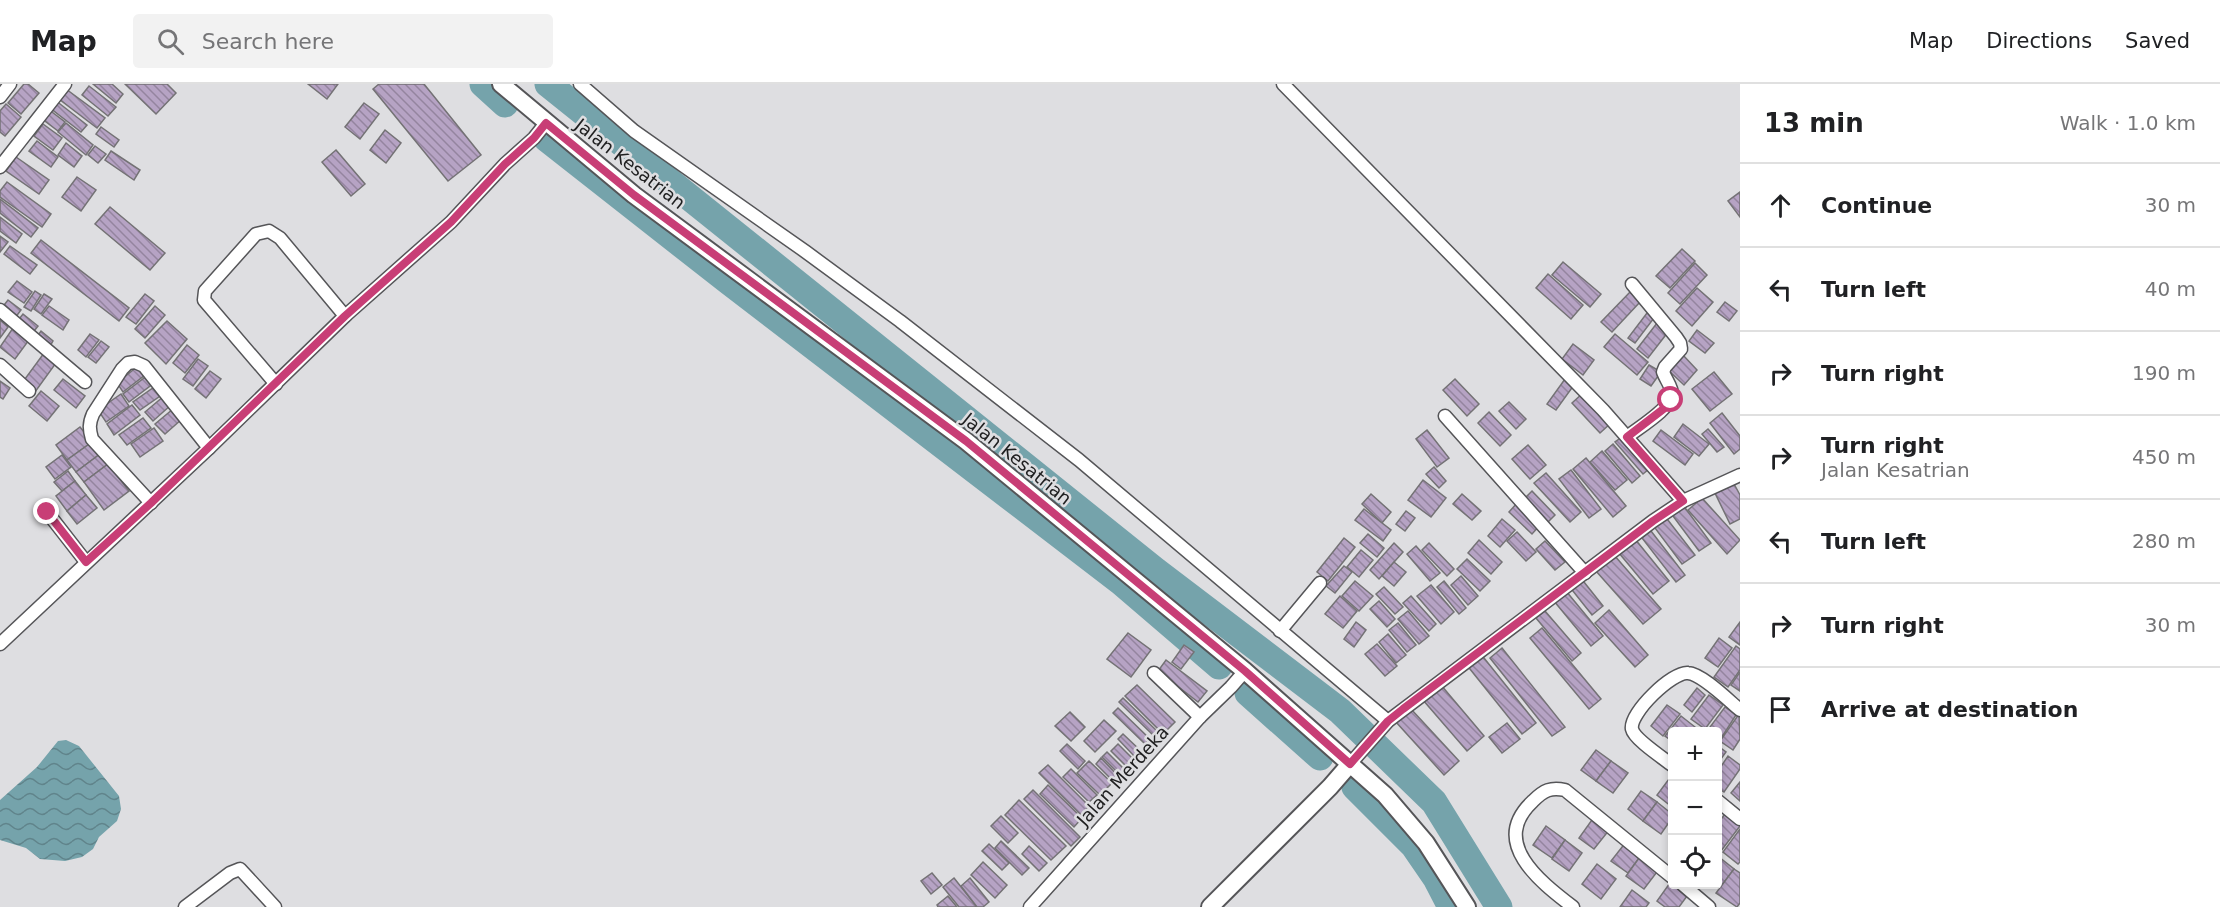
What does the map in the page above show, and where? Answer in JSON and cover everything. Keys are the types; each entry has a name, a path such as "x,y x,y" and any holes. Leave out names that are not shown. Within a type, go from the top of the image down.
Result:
{"street":[{"path":"0,97 10,84"},
{"path":"0,168 65,84"},
{"name":"Jalan Kesatrian","path":"501,84 540,130 634,195 966,441 1238,679 1350,763 1385,795 1426,843 1467,907"},
{"path":"580,84 634,131 900,321 1079,460 1282,628 1384,725"},
{"path":"1283,84 1533,338 1627,437 1683,501"},
{"path":"0,644 209,448 345,316 451,222 540,130"},
{"path":"276,384 204,300 206,291 256,234 269,231 280,238 345,316"},
{"path":"1627,437 1666,407 1671,400 1672,393 1663,372 1681,349 1676,337 1632,284"},
{"path":"0,310 85,382"},
{"path":"151,503 92,439 89,431 89,423 93,414 125,366 135,362 144,366 209,448"},
{"path":"0,365 28,391"},
{"path":"1445,416 1585,573"},
{"path":"1210,907 1329,787 1384,725 1653,521 1683,501 1740,475"},
{"path":"47,512 86,562"},
{"path":"1282,628 1320,583"},
{"path":"1668,762 1637,737 1632,730 1632,722 1656,692 1675,676 1687,672 1698,676 1740,710"},
{"path":"1154,673 1200,717"},
{"name":"Jalan Merdeka","path":"1030,907 1200,717 1238,679"},
{"path":"1573,907 1534,873 1520,852 1515,839 1514,830 1518,820 1530,803 1542,792 1553,787 1565,790 1668,874"},
{"path":"1722,804 1740,819"},
{"path":"185,907 230,873 240,869 275,907"},
{"path":"1687,889 1709,907"}],"water":[{"path":"66,740 79,746 119,796 121,809 117,821 99,837 93,849 82,857 65,861 40,859 26,848 0,840 0,800 37,767 58,741"}],"building":[{"path":"24,84 28,84 39,93 21,114 8,103"},
{"path":"93,84 112,84 123,94 116,103"},
{"path":"125,84 167,84 176,93 156,114"},
{"path":"308,84 338,84 327,99"},
{"path":"379,84 424,84 481,155 448,181 373,89"},
{"path":"89,86 116,107 108,116 82,95"},
{"path":"66,89 105,118 97,128 59,99"},
{"path":"55,100 87,125 81,132 50,108"},
{"path":"364,103 379,114 360,139 345,127"},
{"path":"6,104 21,117 5,136 0,132 0,111"},
{"path":"48,109 65,122 58,131 41,118"},
{"path":"66,123 93,145 86,155 58,132"},
{"path":"43,124 62,138 53,150 34,136"},
{"path":"101,127 119,140 114,147 96,134"},
{"path":"385,130 401,143 386,163 370,150"},
{"path":"37,141 58,157 51,167 29,151"},
{"path":"66,143 82,156 74,167 58,155"},
{"path":"95,146 106,154 98,163 88,155"},
{"path":"336,150 365,184 351,196 322,162"},
{"path":"111,151 140,170 134,180 105,160"},
{"path":"16,157 49,180 39,194 6,171"},
{"path":"77,177 96,190 81,211 62,197"},
{"path":"7,182 51,214 42,227 0,197 0,191"},
{"path":"1740,192 1740,217 1728,201"},
{"path":"0,199 38,228 31,237 0,213"},
{"path":"110,207 165,253 150,270 95,224"},
{"path":"0,217 22,234 16,243 0,231"},
{"path":"0,236 8,242 0,252"},
{"path":"41,240 129,308 119,321 31,253"},
{"path":"10,246 37,265 30,274 4,254"},
{"path":"1682,249 1695,261 1670,288 1656,276"},
{"path":"1563,262 1601,294 1590,307 1552,275"},
{"path":"1695,263 1707,275 1680,304 1668,293"},
{"path":"1548,274 1583,305 1571,319 1536,288"},
{"path":"17,281 32,292 24,303 8,292"},
{"path":"1697,288 1713,302 1692,326 1676,311"},
{"path":"35,291 41,295 31,311 24,307"},
{"path":"1630,292 1640,302 1612,332 1601,322"},
{"path":"44,294 52,299 41,314 34,309"},
{"path":"145,294 154,301 136,324 126,317"},
{"path":"8,300 21,310 15,318 1,309"},
{"path":"1725,302 1737,311 1729,321 1717,312"},
{"path":"49,306 69,320 63,330 42,315"},
{"path":"155,306 165,315 145,338 135,329"},
{"path":"1647,313 1654,318 1635,343 1628,338"},
{"path":"23,314 38,326 31,335 16,323"},
{"path":"0,320 8,327 0,338"},
{"path":"167,321 187,339 166,364 145,343"},
{"path":"1657,323 1668,332 1648,358 1637,349"},
{"path":"13,328 29,340 15,359 0,347"},
{"path":"1697,330 1714,343 1705,353 1689,341"},
{"path":"41,331 53,341 49,348 36,338"},
{"path":"90,334 99,340 86,357 78,350"},
{"path":"1615,334 1648,362 1637,375 1604,347"},
{"path":"101,341 109,347 96,363 88,357"},
{"path":"1573,344 1594,360 1583,375 1562,359"},
{"path":"187,345 199,355 185,373 173,363"},
{"path":"44,353 56,363 35,392 22,383"},
{"path":"1682,354 1697,370 1684,385 1668,370"},
{"path":"198,359 208,366 193,386 183,379"},
{"path":"1649,365 1661,372 1651,386 1640,379"},
{"path":"138,366 145,375 123,392 117,383"},
{"path":"210,371 221,379 206,398 195,389"},
{"path":"1714,372 1732,394 1710,411 1692,389"},
{"path":"148,375 154,383 129,402 123,394"},
{"path":"63,379 85,396 76,408 54,390"},
{"path":"1455,379 1479,404 1467,416 1443,390"},
{"path":"1565,379 1574,385 1556,410 1547,404"},
{"path":"0,381 10,388 3,399 0,397"},
{"path":"157,385 163,394 140,410 133,402"},
{"path":"41,391 59,406 47,421 29,406"},
{"path":"1583,393 1611,423 1600,433 1572,403"},
{"path":"121,394 129,406 106,422 98,410"},
{"path":"164,396 171,405 153,421 145,412"},
{"path":"1509,402 1526,419 1516,429 1499,411"},
{"path":"132,405 140,415 114,435 107,424"},
{"path":"173,409 182,419 165,434 155,424"},
{"path":"1489,412 1511,435 1500,446 1478,423"},
{"path":"1722,413 1740,436 1740,449 1734,454 1710,423"},
{"path":"143,418 151,428 127,445 119,435"},
{"path":"1683,424 1709,444 1699,456 1674,437"},
{"path":"80,427 92,442 67,460 56,445"},
{"path":"154,428 163,441 140,457 131,444"},
{"path":"1708,429 1724,447 1717,452 1702,434"},
{"path":"1427,430 1449,458 1437,467 1416,439"},
{"path":"1661,430 1693,454 1685,465 1653,441"},
{"path":"1622,437 1649,469 1643,474 1615,442"},
{"path":"92,442 100,454 76,472 67,460"},
{"path":"1613,444 1640,476 1632,483 1605,451"},
{"path":"1528,445 1546,465 1530,479 1512,459"},
{"path":"1602,451 1627,480 1615,490 1590,462"},
{"path":"100,454 108,464 84,482 76,472"},
{"path":"62,455 71,467 55,479 46,467"},
{"path":"1586,458 1626,506 1613,517 1573,469"},
{"path":"108,464 129,491 104,510 84,482"},
{"path":"1434,467 1446,481 1439,488 1426,474"},
{"path":"1571,470 1601,509 1589,518 1559,479"},
{"path":"68,471 75,481 62,491 54,482"},
{"path":"1546,473 1581,512 1570,522 1534,483"},
{"path":"1423,480 1446,498 1431,517 1408,500"},
{"path":"75,481 86,495 67,511 56,496"},
{"path":"1733,482 1740,495 1740,519 1730,524 1714,491"},
{"path":"1532,491 1555,515 1545,525 1522,501"},
{"path":"1371,494 1391,512 1382,523 1362,504"},
{"path":"1462,494 1481,511 1472,520 1453,504"},
{"path":"86,495 97,508 77,524 67,511"},
{"path":"1702,498 1740,540 1727,554 1688,510"},
{"path":"1518,502 1541,524 1532,534 1509,512"},
{"path":"1683,505 1711,543 1699,551 1670,512"},
{"path":"1364,509 1391,530 1383,541 1355,520"},
{"path":"1406,511 1415,518 1405,531 1396,524"},
{"path":"1664,515 1695,555 1682,564 1652,524"},
{"path":"1502,519 1515,530 1500,547 1488,536"},
{"path":"1651,531 1685,575 1676,582 1642,538"},
{"path":"1517,532 1536,552 1526,561 1507,541"},
{"path":"1368,534 1384,548 1377,557 1360,543"},
{"path":"1344,538 1355,547 1328,581 1317,572"},
{"path":"1635,539 1669,581 1653,594 1619,553"},
{"path":"1479,540 1502,562 1491,574 1468,553"},
{"path":"1545,541 1565,562 1555,570 1536,549"},
{"path":"1394,543 1403,552 1379,579 1370,570"},
{"path":"1429,543 1454,569 1447,576 1422,550"},
{"path":"1416,546 1440,573 1430,581 1407,554"},
{"path":"1361,550 1373,560 1359,577 1347,567"},
{"path":"1614,555 1661,609 1643,624 1596,571"},
{"path":"1467,559 1490,581 1480,591 1457,569"},
{"path":"1394,562 1406,572 1394,586 1382,576"},
{"path":"1344,566 1352,572 1335,593 1326,586"},
{"path":"1461,576 1478,596 1468,605 1451,585"},
{"path":"1580,577 1603,606 1592,615 1569,586"},
{"path":"1355,581 1373,596 1359,611 1342,596"},
{"path":"1444,581 1466,608 1459,614 1437,587"},
{"path":"1431,585 1454,612 1441,624 1417,596"},
{"path":"1384,587 1403,607 1395,614 1376,594"},
{"path":"1566,591 1603,636 1591,646 1554,601"},
{"path":"1340,596 1357,611 1343,628 1325,614"},
{"path":"1411,596 1436,624 1429,631 1403,603"},
{"path":"1379,601 1395,619 1387,627 1370,609"},
{"path":"1609,610 1648,655 1635,667 1595,623"},
{"path":"1408,611 1429,636 1419,644 1398,619"},
{"path":"1545,611 1581,653 1572,661 1536,618"},
{"path":"1356,622 1366,630 1354,647 1344,639"},
{"path":"1740,622 1740,645 1729,637"},
{"path":"1398,623 1416,645 1407,652 1389,630"},
{"path":"1542,628 1601,699 1589,709 1530,638"},
{"path":"1128,633 1151,650 1131,677 1107,659"},
{"path":"1388,634 1406,655 1396,663 1379,642"},
{"path":"1719,638 1732,648 1718,667 1705,658"},
{"path":"1377,644 1397,666 1385,676 1365,654"},
{"path":"1184,645 1194,652 1181,669 1172,662"},
{"path":"1736,646 1740,649 1740,670 1728,687 1714,677"},
{"path":"1502,648 1565,727 1552,736 1490,658"},
{"path":"1480,653 1536,723 1522,734 1466,664"},
{"path":"1166,660 1207,691 1198,702 1158,671"},
{"path":"1740,672 1740,691 1731,685"},
{"path":"1137,685 1175,722 1163,734 1125,696"},
{"path":"1441,685 1484,736 1467,751 1423,700"},
{"path":"1697,688 1705,695 1692,712 1684,705"},
{"path":"1709,695 1723,705 1706,727 1702,727 1691,719"},
{"path":"1123,698 1158,732 1154,736 1119,702"},
{"path":"1667,705 1680,714 1663,736 1651,726"},
{"path":"1725,707 1736,715 1722,737 1722,727 1710,727"},
{"path":"1118,708 1150,739 1145,744 1113,713"},
{"path":"1411,709 1459,761 1444,775 1396,722"},
{"path":"1070,712 1085,727 1071,741 1055,726"},
{"path":"1739,714 1740,739 1733,750 1722,742 1722,738"},
{"path":"1681,716 1695,727 1672,727"},
{"path":"1104,720 1116,731 1095,752 1084,741"},
{"path":"1507,723 1520,739 1502,753 1489,737"},
{"path":"1123,734 1141,751 1135,757 1118,739"},
{"path":"1067,744 1085,761 1078,769 1060,751"},
{"path":"1118,744 1136,762 1129,769 1111,751"},
{"path":"1596,750 1611,761 1596,781 1581,770"},
{"path":"1107,752 1126,771 1121,776 1102,757"},
{"path":"1728,756 1740,765 1740,769 1724,792 1722,791 1722,765"},
{"path":"1101,758 1121,779 1116,784 1096,764"},
{"path":"1089,761 1112,783 1100,795 1077,773"},
{"path":"1611,761 1628,773 1613,793 1596,781"},
{"path":"1048,765 1089,806 1081,815 1039,773"},
{"path":"1071,769 1097,795 1089,802 1063,777"},
{"path":"1668,780 1668,804 1657,795"},
{"path":"1740,782 1740,801 1731,793"},
{"path":"1048,785 1082,818 1074,827 1040,794"},
{"path":"1033,790 1080,837 1071,846 1024,799"},
{"path":"1641,791 1657,802 1643,821 1628,809"},
{"path":"1019,800 1066,846 1051,860 1005,815"},
{"path":"1657,802 1668,811 1668,824 1661,834 1643,821"},
{"path":"1725,814 1740,826 1722,850 1722,835 1722,818"},
{"path":"1001,816 1018,833 1008,843 991,826"},
{"path":"1594,817 1610,829 1594,849 1579,838"},
{"path":"1546,826 1565,840 1552,858 1533,845"},
{"path":"1740,829 1740,862 1738,864 1723,852"},
{"path":"1565,840 1582,853 1569,871 1552,859"},
{"path":"1001,841 1029,868 1022,875 995,848"},
{"path":"1626,842 1642,854 1628,873 1611,861"},
{"path":"989,844 1009,863 1002,870 982,851"},
{"path":"1029,846 1047,863 1039,871 1022,854"},
{"path":"1642,854 1660,868 1644,889 1626,876"},
{"path":"1722,859 1734,869 1722,885"},
{"path":"983,862 1007,885 995,898 971,875"},
{"path":"1597,864 1616,879 1601,899 1582,884"},
{"path":"1734,869 1740,873 1740,903 1737,907 1716,893 1722,889 1722,885"},
{"path":"932,873 942,885 931,894 921,881"},
{"path":"954,878 977,907 959,907 943,887"},
{"path":"970,878 989,902 983,907 977,907 961,886"},
{"path":"1668,886 1668,889 1686,889 1690,892 1679,907 1665,907 1657,901"},
{"path":"1632,890 1649,903 1646,907 1620,907"},
{"path":"948,896 957,907 938,907 937,905"}],"waterway":[{"path":"483,84 505,104"},
{"path":"548,84 1156,571 1340,711 1434,802 1499,907"},
{"path":"547,139 728,281 1121,582 1219,666"},
{"path":"1248,693 1320,757"},
{"path":"1355,787 1414,846 1436,878 1451,907"}],"route":[{"path":"47,512 86,562 151,503 345,316 451,222 546,123 634,195 966,441 1245,671 1350,764 1388,721 1403,709 1653,521 1683,501 1627,437 1666,407 1671,400"}]}
